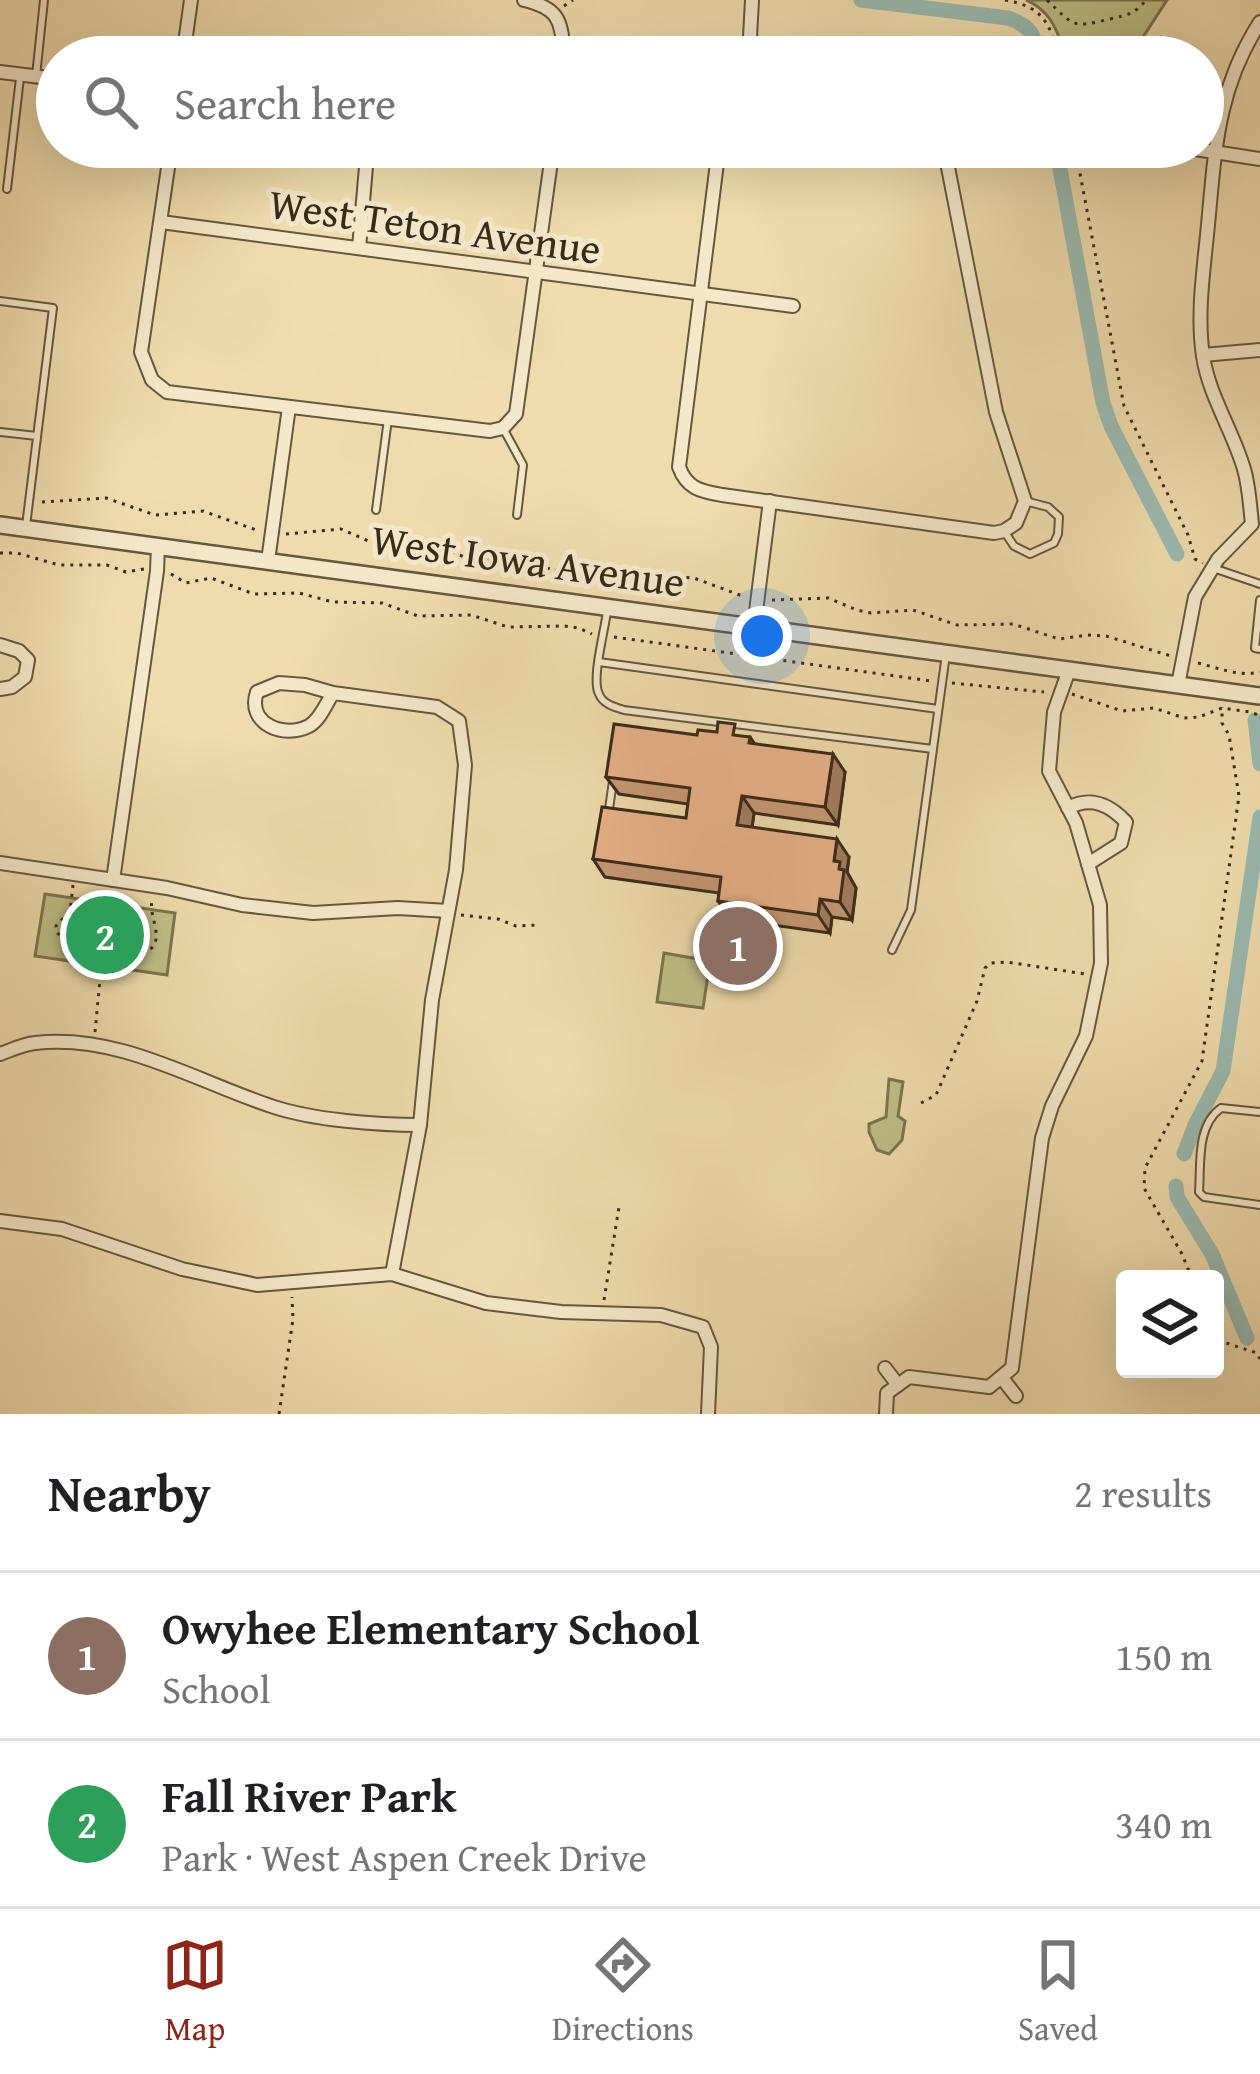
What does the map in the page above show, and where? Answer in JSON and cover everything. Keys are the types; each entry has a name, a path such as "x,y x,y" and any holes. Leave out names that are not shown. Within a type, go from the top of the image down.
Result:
{"street":[{"path":"186,36 190,0"},
{"path":"524,0 545,5 560,23 562,36"},
{"path":"750,36 752,0"},
{"path":"1224,101 1243,49 1260,22"},
{"path":"0,71 36,76"},
{"path":"1224,154 1260,159"},
{"path":"168,168 141,352 152,380 167,392 490,431 503,428 516,414 550,168"},
{"path":"359,248 367,168"},
{"path":"716,168 679,467 687,484 699,491 980,532 1004,531 1016,524 1025,501 996,412 948,168"},
{"path":"1178,685 1196,597 1218,559 1252,524 1245,471 1203,355 1201,308 1213,168"},
{"name":"West Teton Avenue","path":"161,222 793,306"},
{"path":"1203,355 1260,350"},
{"path":"268,561 289,407"},
{"path":"754,627 770,501"},
{"name":"West Iowa Avenue","path":"0,525 1260,696"},
{"path":"113,880 158,546"},
{"path":"0,645 19,651 28,660 25,677 0,689"},
{"path":"886,1414 887,1393 909,1377 989,1388 1012,1368 1042,1138 1086,1036 1101,963 1100,904 1076,823 1048,771 1054,712 1069,670"},
{"path":"333,693 320,716 305,728 270,726 255,714 253,705 257,692 279,683 437,707 459,721 465,765 456,870 432,1000 420,1126 392,1274"},
{"path":"1068,808 1081,801 1112,807 1126,822 1121,843 1088,864"},
{"path":"0,863 313,913 448,910"},
{"path":"0,1054 34,1043 93,1044 190,1073 276,1108 376,1125 420,1126"},
{"path":"0,1221 62,1229 182,1269 257,1285 392,1274 486,1303 561,1312 661,1315 703,1327 711,1347 708,1414"},
{"path":"885,1368 898,1385"},
{"path":"1002,1378 1016,1396"}],"lane":[{"path":"40,36 44,0"},
{"path":"7,189 20,74"},
{"path":"0,302 53,308 26,528"},
{"path":"376,510 388,419"},
{"path":"503,428 523,465 517,515"},
{"path":"0,432 37,436"},
{"path":"1004,531 1014,546 1030,554 1054,543 1059,517 1048,507 1025,501"},
{"path":"1213,568 1260,584"},
{"path":"1260,600 1255,648 1260,649"},
{"path":"607,608 596,688 601,700 624,710 933,749"},
{"path":"892,950 911,910 946,653"},
{"path":"599,662 938,709"},
{"path":"606,826 613,780"},
{"path":"1260,1112 1221,1108 1213,1114 1204,1132 1199,1192 1204,1197 1260,1205"}],"path":[{"path":"1005,0 1040,14 1053,36"},
{"path":"1047,0 1065,20 1087,26 1132,14 1146,0"},
{"path":"1079,168 1124,406 1188,535 1195,559 1213,568"},
{"path":"42,502 106,498 155,515 203,512 284,535 341,530 373,544 437,544 478,559 524,557 600,583 621,572"},
{"path":"0,553 58,565 107,565 126,572 139,568 169,573 186,583 211,578 254,594 299,592 333,602 382,603 418,616 471,615 508,627 564,626 942,682 1078,694 1122,711 1154,708 1184,718 1222,708 1260,716"},
{"path":"562,571 609,567 650,583 694,578 737,596 828,598 871,613 913,610 957,625 1013,624 1059,639 1106,636 1220,671 1260,672"},
{"path":"1188,1270 1144,1188 1145,1168 1202,1060 1239,796 1222,708"},
{"path":"75,876 70,911 56,926 57,932 83,947 133,956 154,945 157,934 149,912 154,886"},
{"path":"93,1044 101,970 117,933 106,911 113,880"},
{"path":"448,910 516,926 538,925"},
{"path":"921,1103 936,1095 943,1082 977,1001 985,968 991,963 1098,976"},
{"path":"602,1313 619,1207"},
{"path":"279,1414 293,1319 292,1282"},
{"path":"1224,1343 1257,1353 1260,1359"}],"green space":[{"path":"1026,0 1167,0 1144,36 1059,36 1040,8"},
{"path":"45,894 175,913 167,975 35,956"},
{"path":"664,953 710,961 703,1008 657,1002"},
{"path":"889,1079 903,1082 898,1116 905,1121 902,1140 889,1154 877,1150 869,1124 886,1117"}],"building":[{"path":"718,722 735,724 733,735 750,737 749,743 833,754 825,807 742,796 737,825 837,839 834,861 844,870 840,902 820,899 818,915 718,901 721,877 593,859 602,807 686,818 690,788 606,777 614,724 697,735 698,730 717,732"}],"waterway":[{"path":"861,0 1008,18 1032,36"},
{"path":"1060,168 1103,403 1177,554"},
{"path":"1255,720 1260,764"},
{"path":"1184,1154 1223,1071 1260,817"},
{"path":"1176,1186 1177,1197 1212,1254 1247,1338"}],"place":[{"name":"Fall River Park","path":"105,935"},
{"name":"Owyhee Elementary School","path":"738,946"}]}
